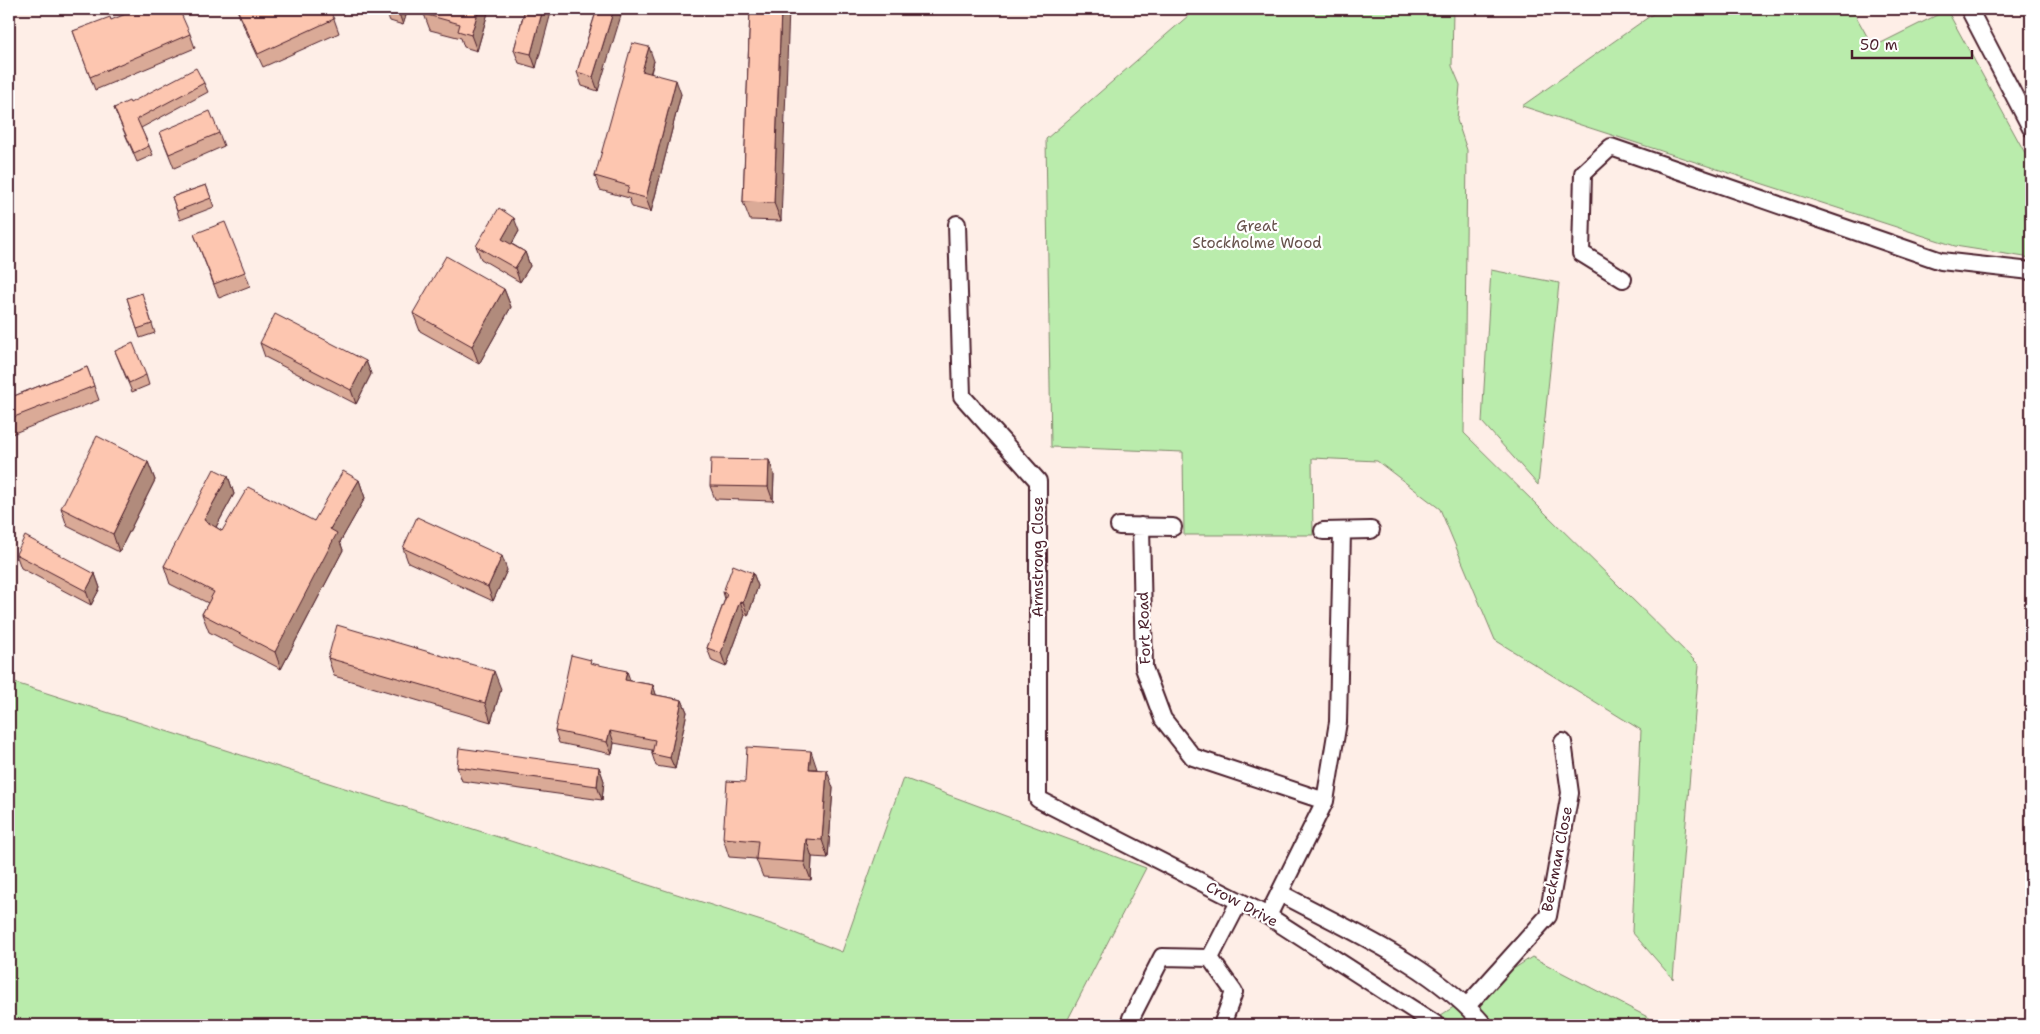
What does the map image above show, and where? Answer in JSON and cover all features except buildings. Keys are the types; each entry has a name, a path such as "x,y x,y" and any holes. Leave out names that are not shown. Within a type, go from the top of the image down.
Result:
{"street":[{"path":"1969,9 2031,128"},
{"path":"1622,279 1581,253 1583,173 1611,147 1941,261 2031,271"},
{"name":"Armstrong Close","path":"957,224 962,396 1038,481 1038,799"},
{"path":"1119,526 1173,527"},
{"name":"Fort Road","path":"1141,526 1144,668 1163,719 1193,757 1325,801"},
{"path":"1323,531 1371,530"},
{"path":"1268,916 1325,801 1338,722 1342,531"},
{"name":"Beckman Close","path":"1467,1006 1548,916 1570,793 1563,742"},
{"name":"Crow Drive","path":"1038,799 1268,916 1437,1025"},
{"path":"1280,893 1426,973 1467,1006 1484,1025"},
{"path":"1210,958 1239,902"},
{"path":"1133,1025 1131,1018 1162,957 1210,958"},
{"path":"1210,958 1234,992 1222,1025"}],"green space":[{"name":"Great Stockholme Wood","path":"1196,9 1453,9 1452,66 1460,85 1457,120 1467,150 1464,433 1699,665 1673,979 1632,932 1641,730 1495,640 1440,509 1377,461 1312,458 1313,535 1184,535 1183,452 1051,447 1046,139"},
{"path":"1660,9 1852,9 1873,47 1947,10 2031,164 2031,258 1955,246 1522,106"},
{"path":"1491,270 1559,283 1538,485 1482,422"},
{"path":"9,681 777,926 842,952 903,778 1146,868 1065,1025 9,1025"},
{"path":"1532,957 1663,1025 1455,1025 1441,1015"}]}
